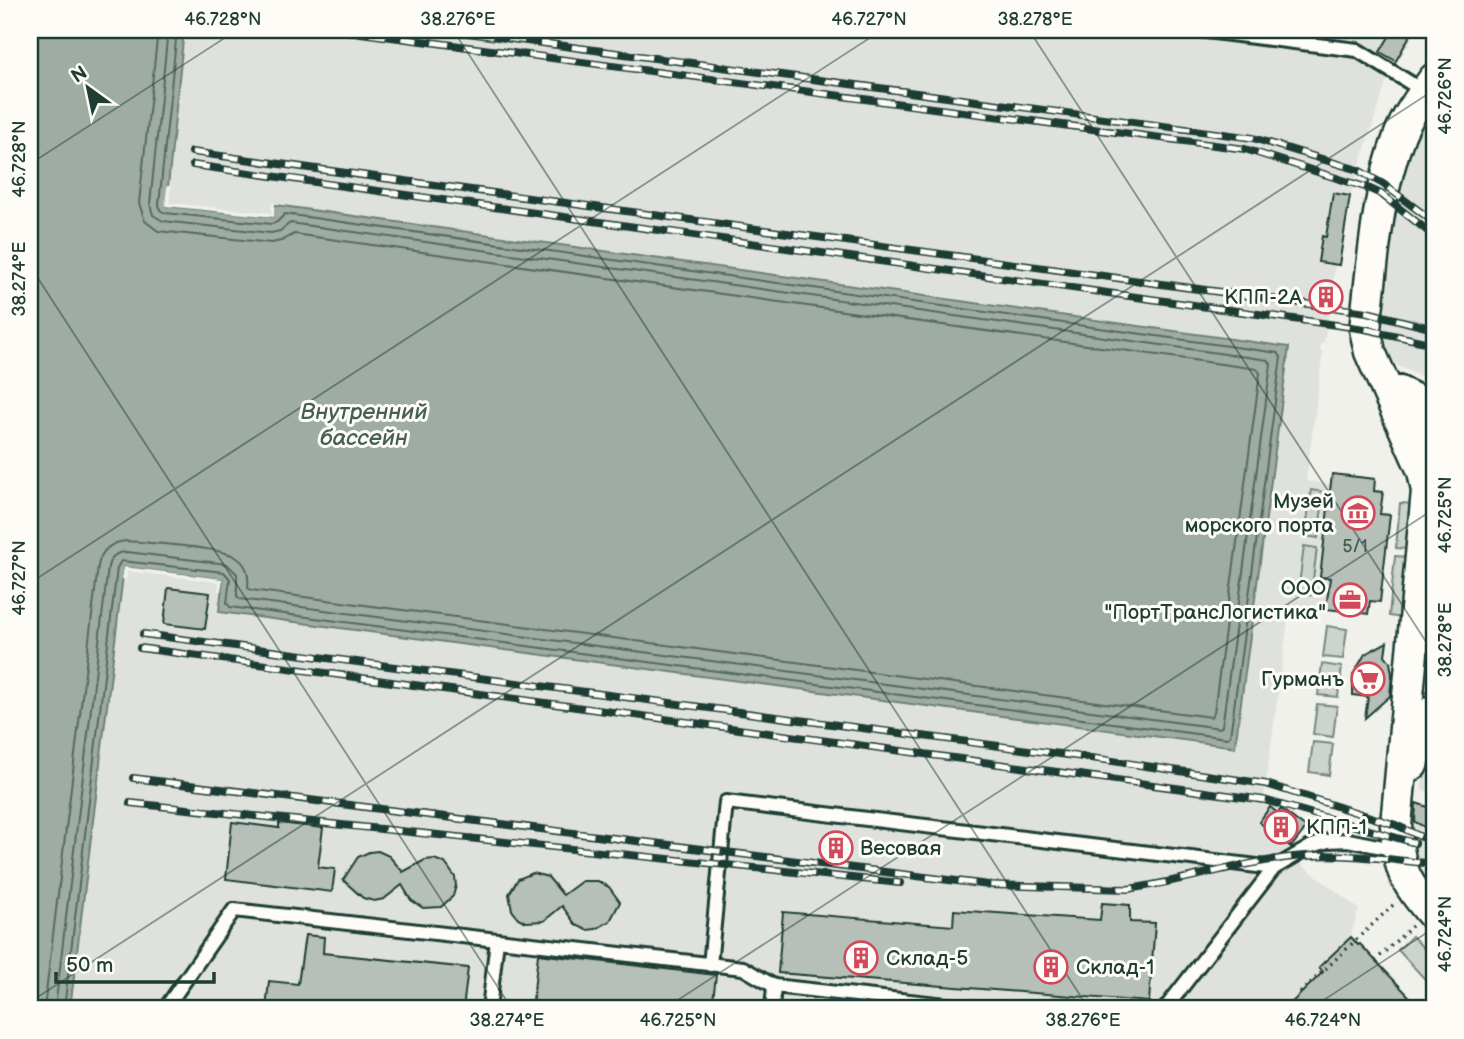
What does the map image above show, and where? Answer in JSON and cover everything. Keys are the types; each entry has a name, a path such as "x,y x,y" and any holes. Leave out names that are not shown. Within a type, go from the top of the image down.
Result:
{"street":[{"path":"1427,918 1405,879 1397,850 1396,825 1427,499 1423,471 1379,373 1367,343 1365,329 1381,194 1401,132 1429,86"},
{"path":"1379,373 1434,433"},
{"path":"1399,798 1434,710"}],"lane":[{"path":"1198,30 1357,50 1429,86"},
{"path":"1379,373 1434,399"},
{"path":"710,965 726,802 1274,867"},
{"path":"1165,1009 1274,867 1312,846 1328,841 1348,841 1397,850"},
{"path":"165,1009 234,910 743,968 774,986 982,1009"},
{"path":"489,1009 497,940"},
{"path":"772,1009 774,986"}],"path":[{"path":"1302,993 1399,899"},
{"path":"1376,961 1427,918"}],"shaded area":[{"path":"184,30 1416,30 1386,83 1350,196 1339,265 1335,265 1324,343 1321,343 1320,351 1323,352 1306,481 1331,484 1320,577 1330,578 1326,609 1290,605 1263,805 1278,813 1281,809 1306,828 1286,853 1292,863 1296,860 1359,909 1351,935 1421,1009 70,1009 124,567 223,579 219,612 1235,746 1289,348 276,205 274,217 165,206"},
{"path":"1434,112 1434,383 1397,365 1388,353 1383,340 1381,309 1386,243 1407,147"},
{"path":"1311,490 1324,492 1318,538 1305,536"},
{"path":"1400,503 1414,504 1410,549 1396,548"},
{"path":"1304,546 1317,548 1311,595 1298,593"},
{"path":"1434,551 1434,657 1427,653"},
{"path":"1395,556 1409,557 1403,618 1389,616"},
{"path":"1327,626 1347,629 1343,659 1323,657"},
{"path":"1322,664 1342,667 1338,697 1318,695"},
{"path":"1317,704 1337,706 1333,737 1313,734"},
{"path":"1313,742 1333,744 1329,775 1309,772"},
{"path":"1434,748 1434,880 1412,854 1412,813 1414,806 1426,806 1431,793 1423,790 1421,786"},
{"path":"1412,936 1434,959 1434,989 1398,950"}],"water":[{"name":"Внутренний бассейн","path":"30,30 184,30 166,206 273,217 275,205 1289,347 1235,747 219,612 223,579 124,567 70,1009 30,1009"}],"pier":[{"path":"167,186 171,186 169,203 271,213 272,204 275,202 274,217 165,206"},
{"path":"124,567 223,579 221,591 218,591 219,582 127,571 126,580 122,579"}],"building":[{"path":"1393,30 1413,30 1396,61 1380,52"},
{"path":"1333,193 1350,196 1339,265 1318,262 1322,236 1326,237"},
{"path":"1332,474 1375,479 1374,491 1383,492 1380,514 1390,515 1380,602 1370,601 1368,614 1326,609 1330,578 1320,577"},
{"path":"168,588 210,593 205,629 164,624"},
{"path":"1387,642 1385,655 1390,662 1392,674 1390,696 1365,718 1368,697 1353,695 1353,675 1365,654"},
{"path":"1416,803 1434,809 1434,832 1415,822"},
{"name":"КПП-1","path":"1270,807 1278,813 1281,809 1306,828 1291,847 1259,822"},
{"path":"232,822 279,828 279,823 323,828 318,867 335,869 332,892 226,879"},
{"path":"378,851 389,856 403,872 425,860 434,859 445,863 455,877 453,896 441,907 423,908 411,900 402,885 384,899 374,901 363,898 343,880 358,857"},
{"path":"533,873 548,877 563,895 582,881 598,881 609,887 620,902 610,921 596,929 587,930 576,925 562,906 544,921 526,922 518,918 512,910 509,894 518,879"},
{"path":"1102,903 1130,905 1130,922 1155,923 1149,1002 778,973 783,912 953,926 954,910 1100,920"},
{"path":"305,935 324,937 323,953 468,968 463,1009 266,1009 269,981 298,984"},
{"path":"1351,937 1421,1009 1285,1009 1323,972 1319,967"},
{"path":"538,954 716,975 712,1009 532,1009"}],"railway":[{"path":"338,30 1245,149 1368,188 1381,194 1434,236"},
{"path":"445,30 1253,138 1358,170 1383,184 1434,222"},
{"path":"192,152 1367,312 1434,329"},
{"path":"193,165 1365,329 1434,344"},
{"path":"143,634 1106,760 1266,784 1396,825 1434,843"},
{"path":"140,648 1264,800 1415,843"},
{"path":"133,778 989,885 1128,889 1283,858 1322,855 1434,864"},
{"path":"130,803 900,883"}],"place":[{"name":"КПП-2А","path":"1326,297"},
{"name":"Музей морского порта","path":"1358,513"},
{"name":"ООО \"ПортТрансЛогистика\"","path":"1350,600"},
{"name":"Гурманъ","path":"1368,679"},
{"name":"КПП-1","path":"1281,827"},
{"name":"Весовая","path":"836,848"},
{"name":"Склад-5","path":"861,958"},
{"name":"Склад-1","path":"1051,967"}]}
